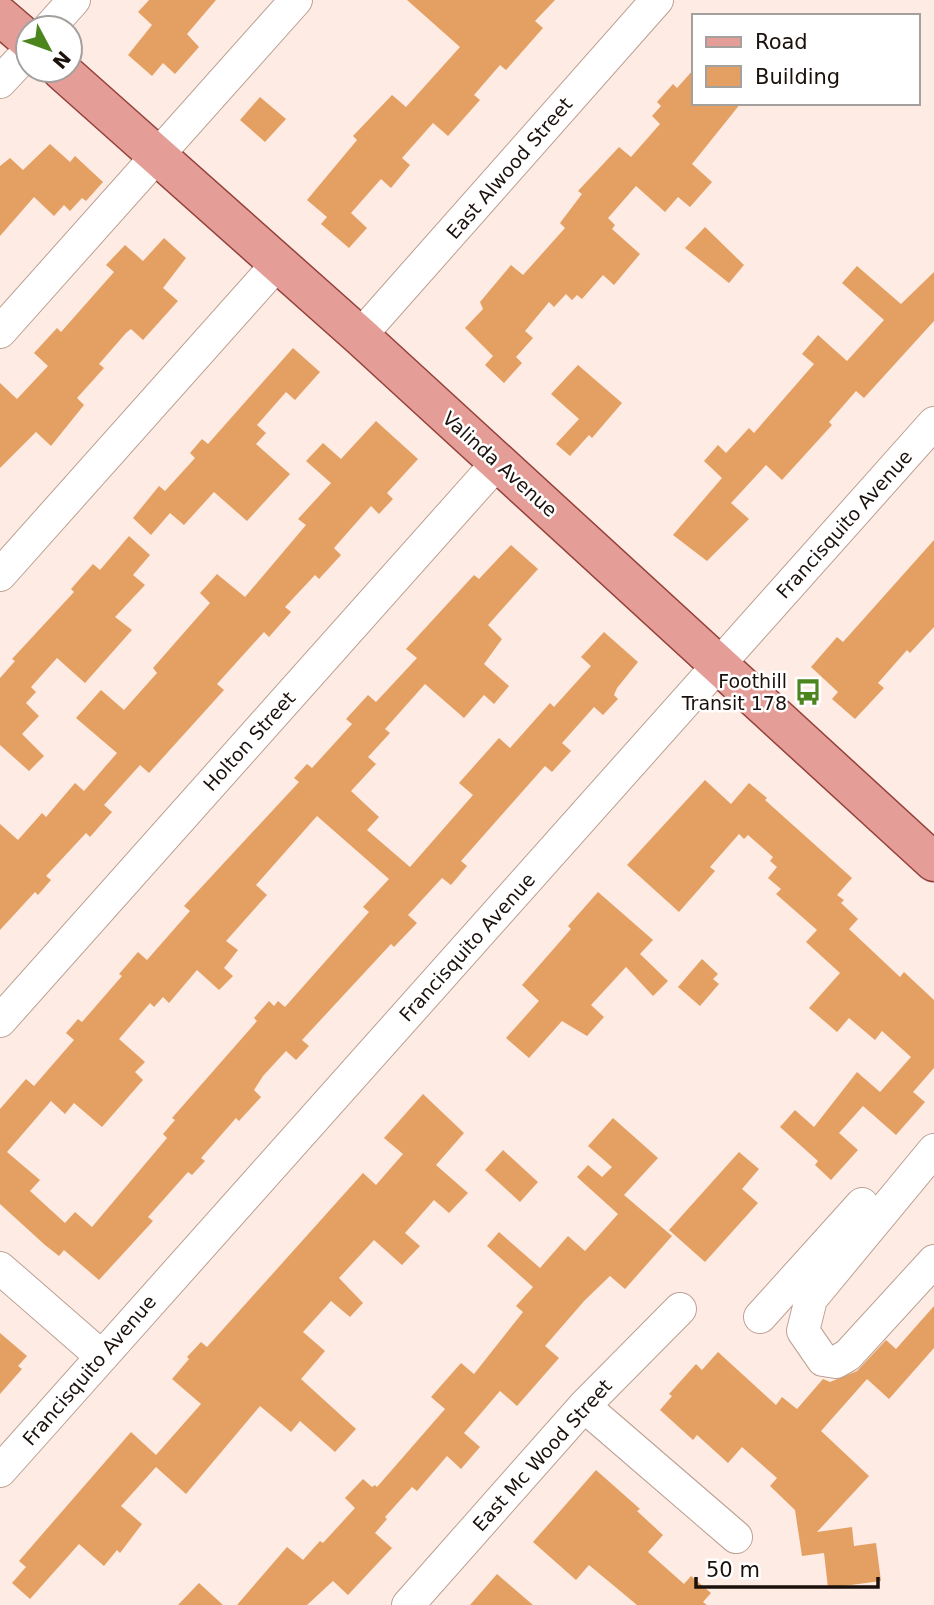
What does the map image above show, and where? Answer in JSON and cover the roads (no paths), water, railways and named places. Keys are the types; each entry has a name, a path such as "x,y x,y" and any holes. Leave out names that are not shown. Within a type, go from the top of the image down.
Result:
{"main road":[{"path":"0,16 14,28"},
{"name":"Valinda Avenue","path":"77,84 498,461 934,862"}],"street":[{"path":"62,14 74,0"},
{"path":"0,332 296,0"},
{"name":"East Alwood Street","path":"360,336 657,0"},
{"path":"0,82 14,67"},
{"path":"0,575 278,264"},
{"name":"Francisquito Avenue","path":"0,1471 934,423"},
{"name":"Holton Street","path":"0,1021 498,461"},
{"path":"760,1317 934,1126"},
{"path":"934,1150 811,1298 803,1331 823,1360 836,1362 848,1355 934,1261"},
{"path":"0,1268 101,1356"},
{"name":"East Mc Wood Street","path":"408,1605 584,1406 680,1309"},
{"path":"584,1406 736,1536"}],"place":[{"name":"Foothill Transit 178","path":"808,692"}]}
